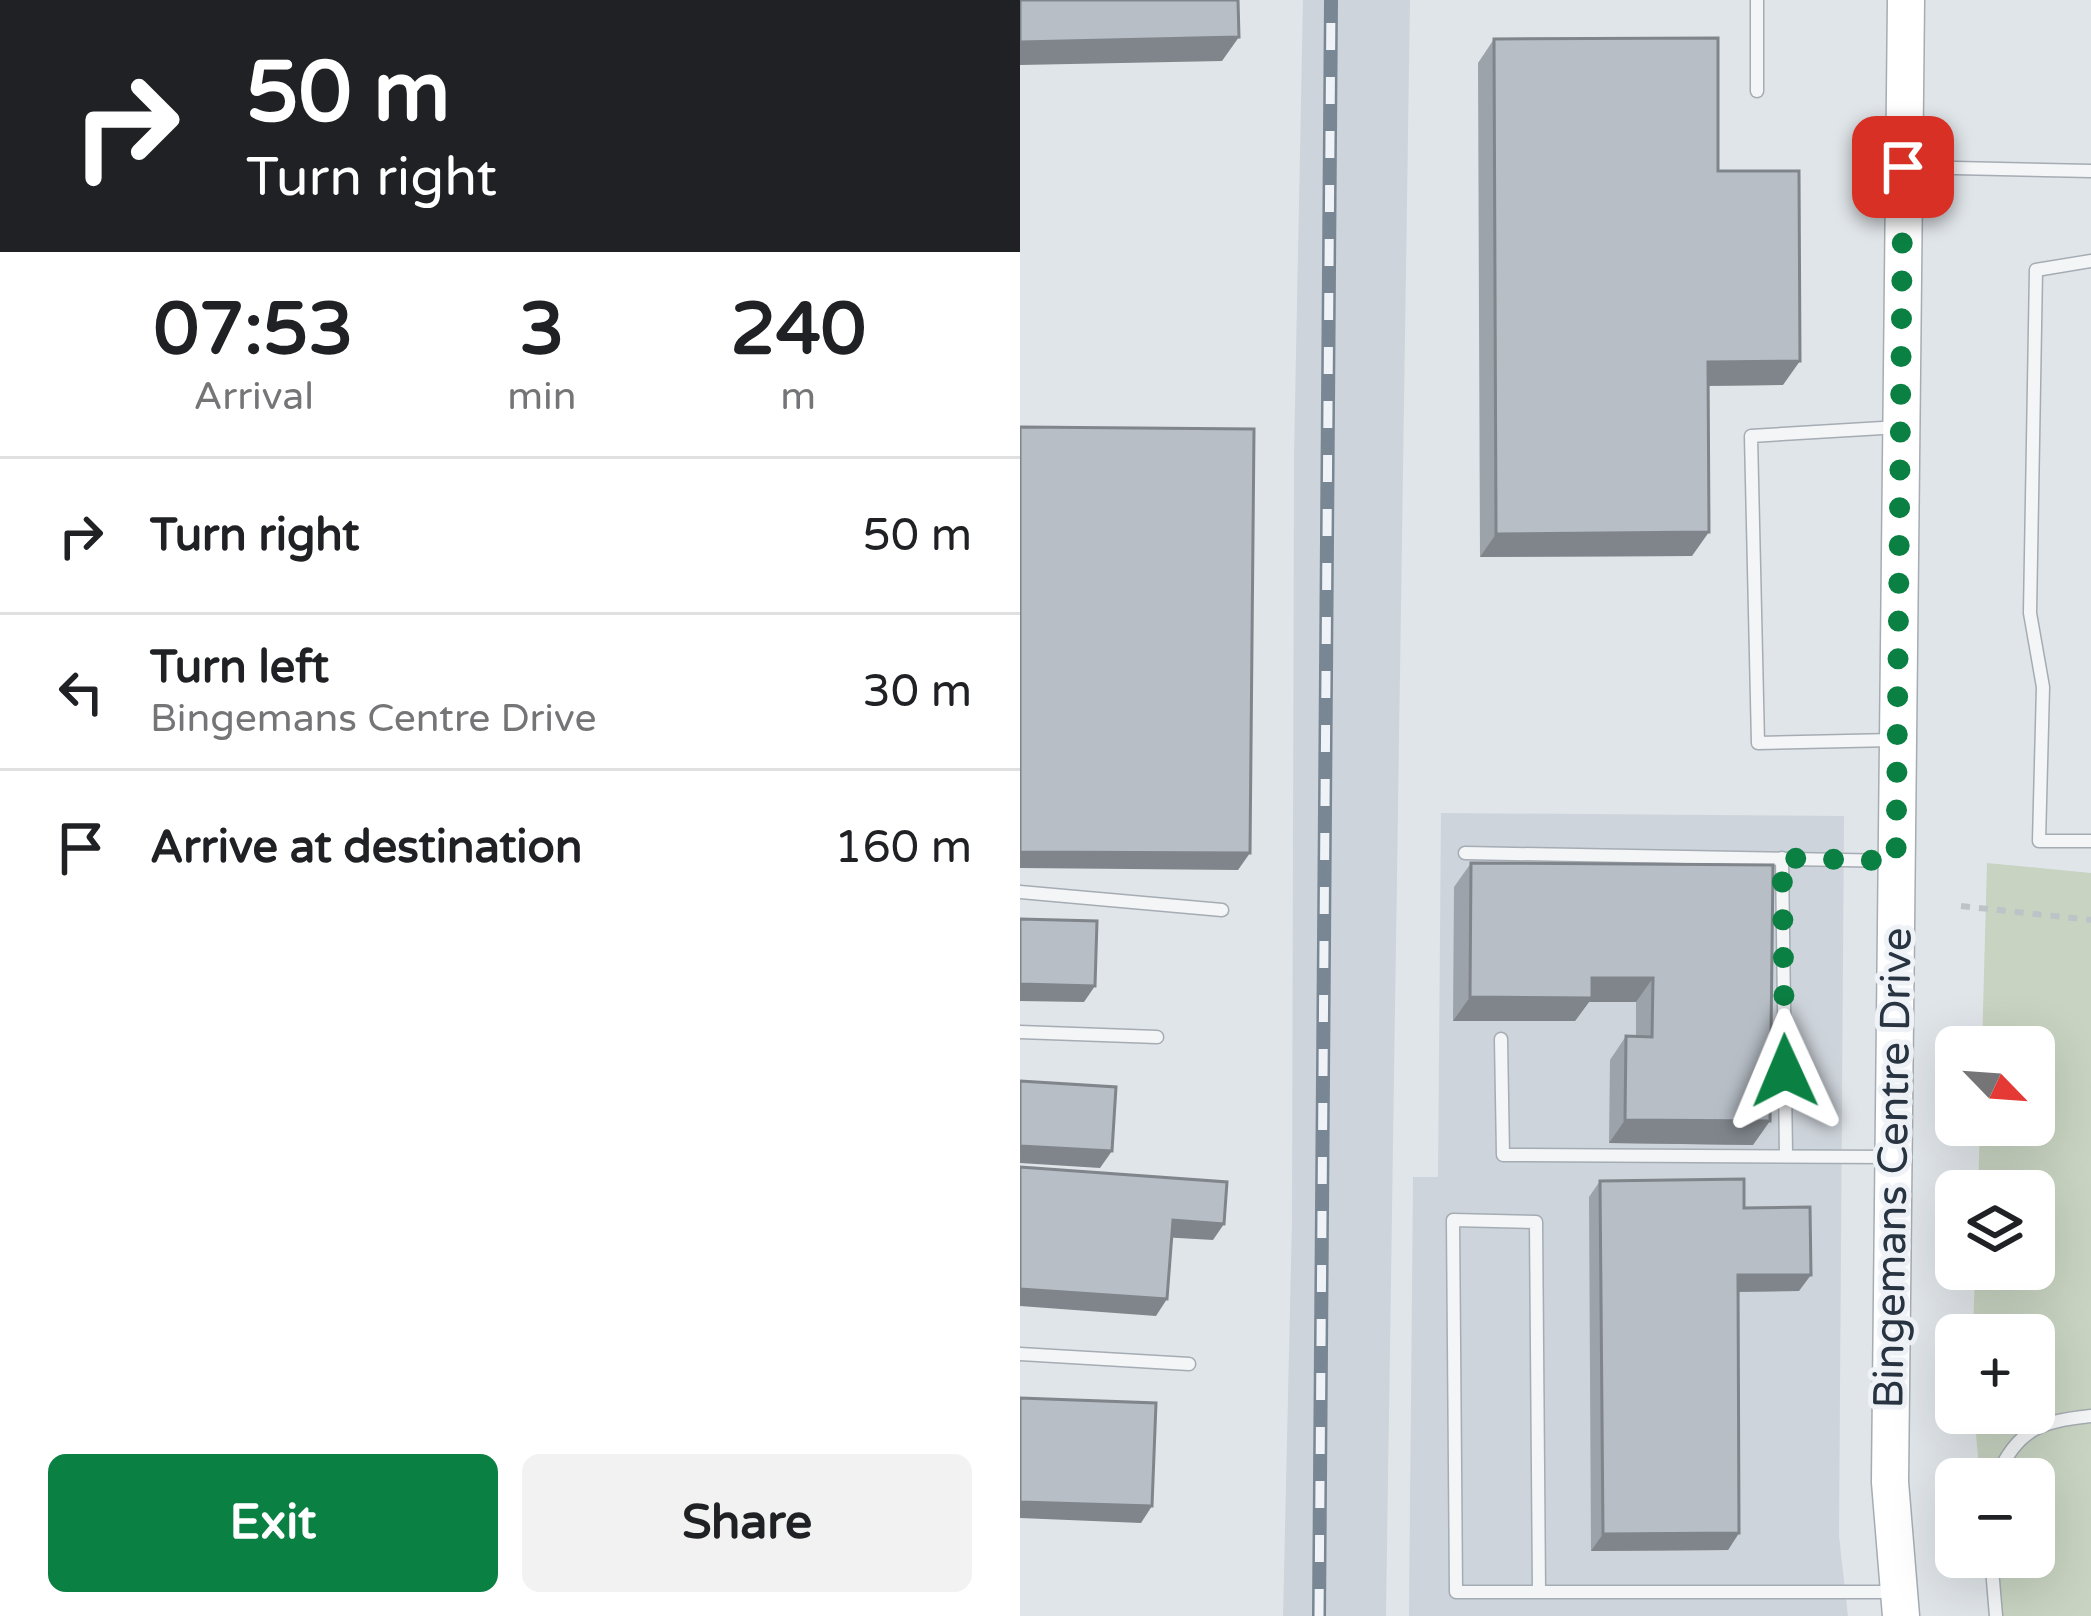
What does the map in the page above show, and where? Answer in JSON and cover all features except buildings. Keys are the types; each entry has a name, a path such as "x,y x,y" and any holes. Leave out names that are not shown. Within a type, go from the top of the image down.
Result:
{"main road":[{"name":"Bingemans Centre Drive","path":"1899,1604 1890,1482 1906,0"}],"lane":[{"path":"1757,0 1757,91"},
{"path":"1903,167 2091,171"},
{"path":"2091,261 2036,271 2030,614 2043,687 2039,841 2091,841"},
{"path":"1897,740 1758,743 1751,436 1900,427"},
{"path":"1465,853 1896,861"},
{"path":"1782,858 1786,1156"},
{"path":"1020,892 1222,910"},
{"path":"1020,1032 1156,1037"},
{"path":"1501,1039 1503,1155 1893,1157"},
{"path":"1539,1592 1536,1222 1454,1220 1456,1592 1899,1604"},
{"path":"1020,1354 1189,1364"},
{"path":"2004,1458 2009,1448 2037,1426 2091,1416"},
{"path":"1993,1578 1996,1616"}],"path":[{"path":"1961,906 2091,920"}],"shaded area":[{"path":"1303,0 1410,0 1386,1616 1283,1616 1292,1220 1294,455"},
{"path":"1441,813 1844,816 1839,1536 1848,1616 1409,1616 1413,1177 1438,1177"}],"green space":[{"path":"1987,863 2091,873 2091,1616 1993,1616 1989,1578 2055,1578 2055,1458 1978,1458 1976,1434 2055,1434 2055,1314 1974,1314 1974,1290 2055,1290 2055,1170 1979,1170 1979,1146 2055,1146 2055,1026 1983,1026"}],"railway":[{"path":"1319,1616 1331,0"}],"route":[{"path":"1785,1071 1782,858 1896,861 1903,167"}]}
